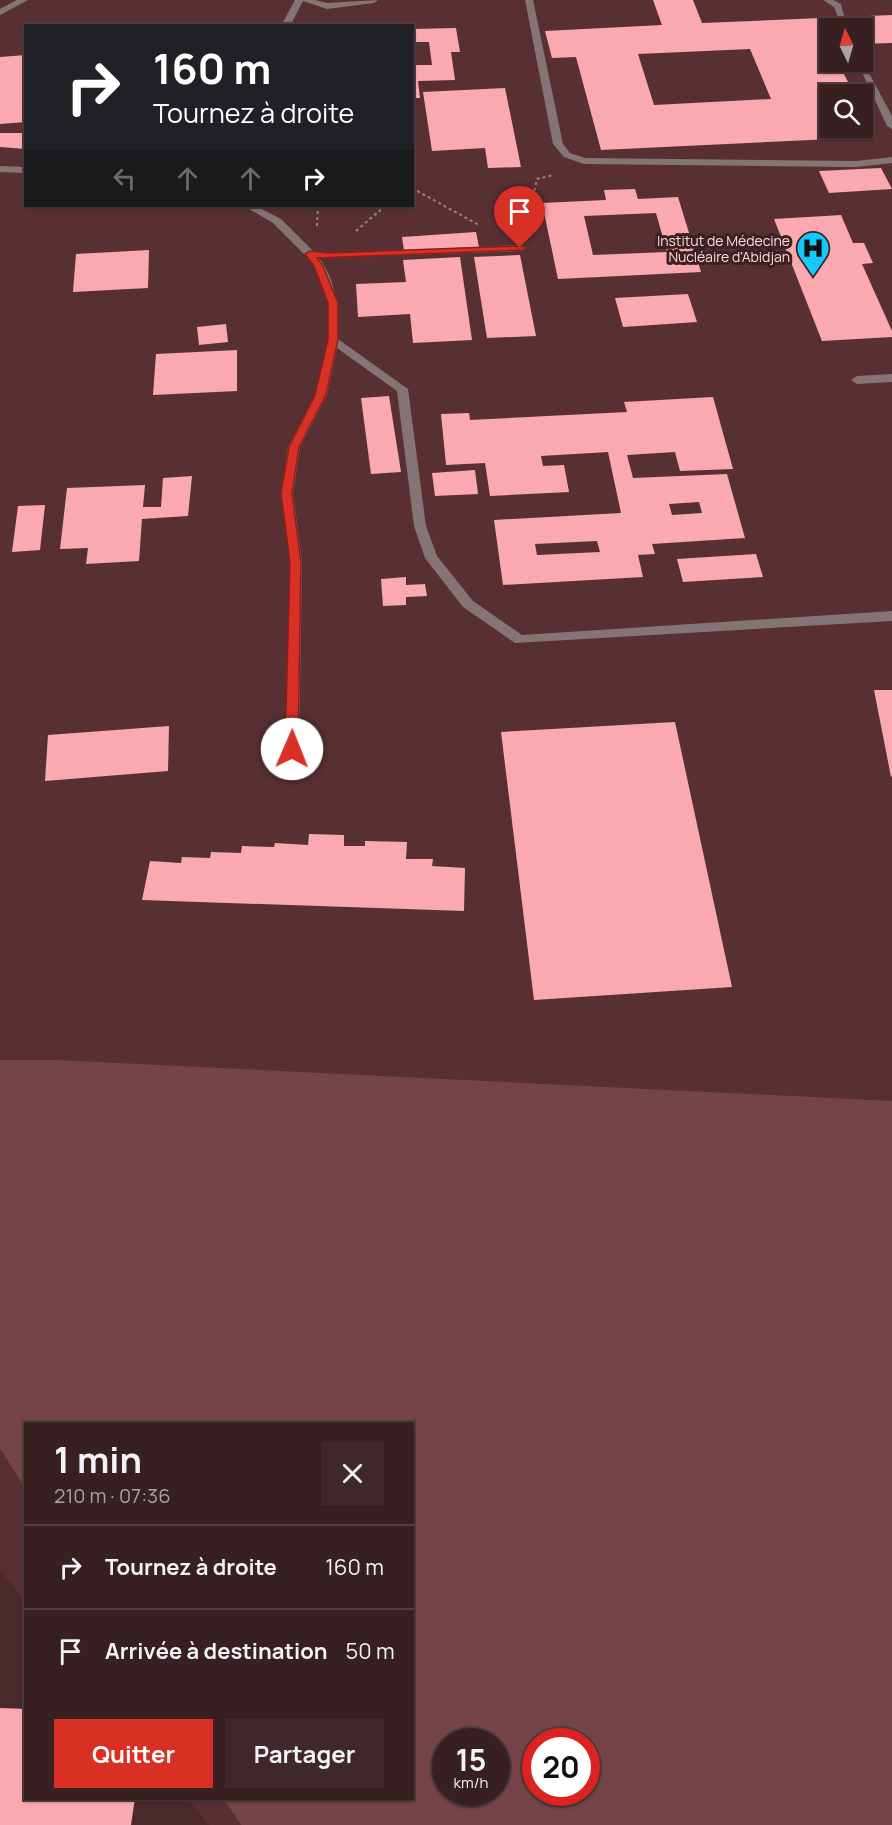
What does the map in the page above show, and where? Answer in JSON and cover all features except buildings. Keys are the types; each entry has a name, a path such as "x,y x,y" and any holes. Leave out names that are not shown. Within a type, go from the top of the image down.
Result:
{"lane":[{"path":"0,12 24,0"},
{"path":"286,24 299,0"},
{"path":"306,0 327,6 374,0"},
{"path":"529,0 558,144 567,155 584,161 856,164 892,160"},
{"path":"827,0 838,6 842,17"},
{"path":"866,72 892,126"},
{"path":"0,168 24,170"},
{"path":"251,207 277,221 310,254 319,266 333,303 333,340 321,395 294,447 287,493 296,563 292,749"},
{"path":"310,254 328,256 520,248"},
{"path":"333,340 402,390 420,526 431,558 468,604 520,640 892,616"},
{"path":"857,380 892,378"}],"path":[{"path":"520,248 537,179 562,172 584,161"},
{"path":"414,189 481,226"}],"shaded area":[{"path":"0,0 892,0 892,1825 209,1825 189,1800 414,1800 414,1422 24,1422 24,1600 0,1570"},
{"path":"0,1060 56,1060 892,1101 892,1825 241,1825 225,1800 414,1800 414,1422 24,1422 24,1486 0,1448"}],"place":[{"name":"Institut de Médecine Nucléaire d'Abidjan","path":"813,277"}],"route":[{"path":"292,749 296,563 287,493 294,447 321,395 333,340 333,303 319,266 310,254 328,256 520,248"}]}
